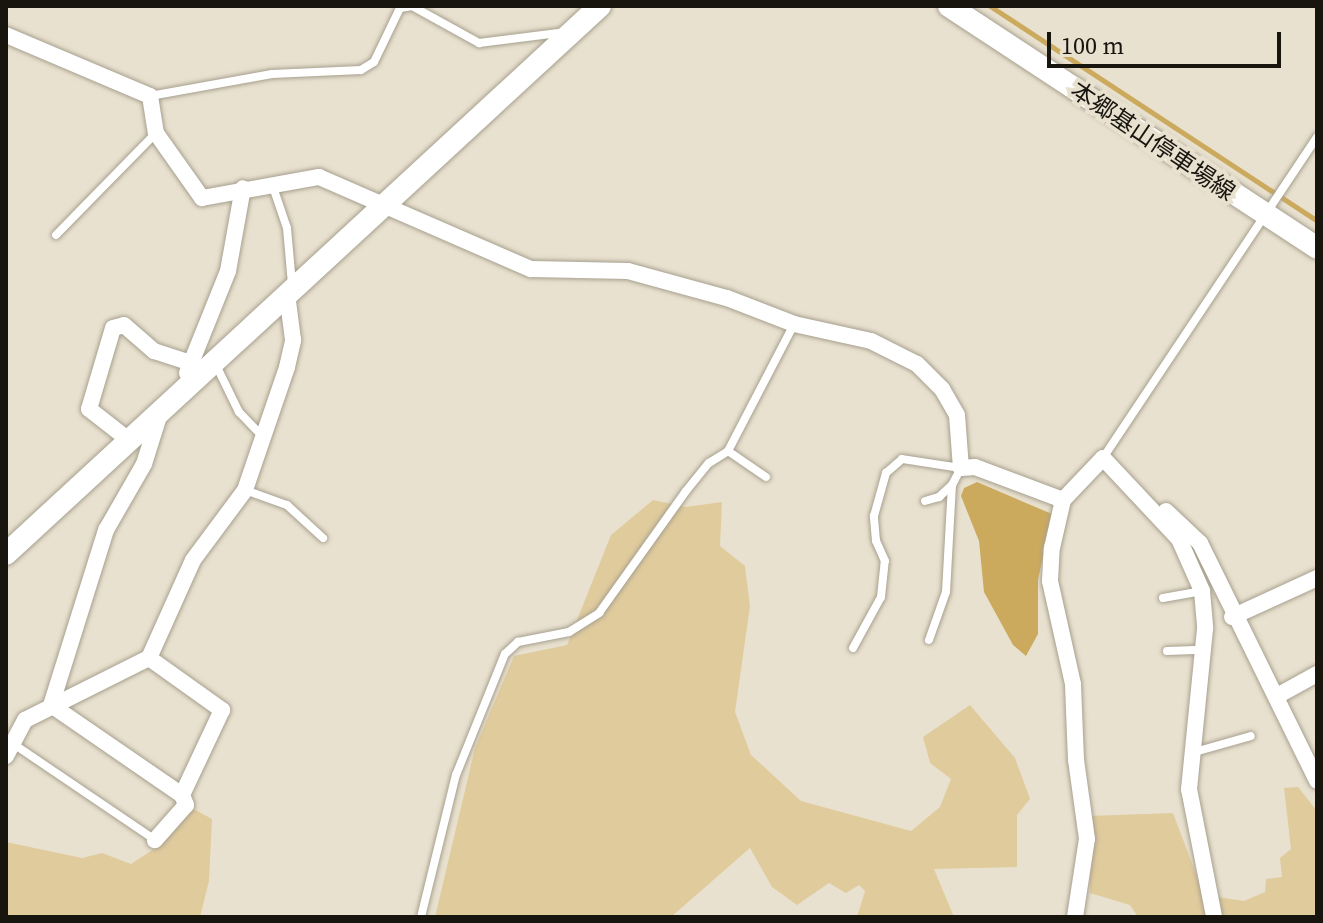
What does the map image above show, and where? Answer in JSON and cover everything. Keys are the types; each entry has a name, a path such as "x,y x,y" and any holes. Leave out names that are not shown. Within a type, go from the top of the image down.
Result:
{"street":[{"path":"6,554 600,6"},
{"name":"本郷基山停車場線","path":"949,6 1317,248"},
{"path":"6,35 150,96 156,133 195,195 319,177 531,269 628,271 727,298 794,324 871,341 917,364 942,389 957,415 961,468 975,467 1063,500"},
{"path":"189,386 190,363 228,271 243,188"},
{"path":"9,750 25,720 149,658 193,560 245,490 293,340 290,292"},
{"path":"130,441 89,409 113,328 124,325 154,351 190,363"},
{"path":"51,705 106,530 144,464 160,413"},
{"path":"1075,917 1087,839 1076,760 1073,684 1050,581 1063,500 1103,458 1200,543 1232,617 1277,696 1317,781"},
{"path":"1128,479 1140,500 1179,539 1202,591 1203,650 1189,789 1214,917"},
{"path":"1232,617 1317,578"},
{"path":"149,658 222,710 182,795"},
{"path":"1277,696 1317,674"},
{"path":"51,705 182,795 186,805 155,840"}],"lane":[{"path":"150,96 272,74 361,70 374,62 400,8 412,6 479,43 571,32"},
{"path":"56,235 156,133"},
{"path":"1103,458 1317,137"},
{"path":"272,184 287,228 290,292"},
{"path":"421,917 456,775 505,654 518,642 588,624 686,491 709,463 728,451 794,324"},
{"path":"215,362 239,412 264,438"},
{"path":"728,451 766,477"},
{"path":"853,648 881,597 885,561 876,541 874,516 886,473 902,459 961,468 952,485 946,592 929,640"},
{"path":"925,501 952,485"},
{"path":"245,490 287,505 323,538"},
{"path":"1163,598 1202,591"},
{"path":"1167,651 1203,650"},
{"path":"1191,753 1251,736"},
{"path":"9,750 155,840"}],"shaded area":[{"path":"977,482 1052,514 1038,580 1038,634 1026,656 1013,645 984,592 979,541 961,496 964,488"},
{"path":"653,500 686,507 722,502 720,546 745,566 750,606 735,712 751,755 801,801 911,831 940,807 951,779 930,763 923,737 970,705 1015,758 1030,799 1017,815 1017,867 934,869 954,917 857,917 865,891 859,885 846,893 829,883 797,905 772,887 750,848 671,917 435,917 475,748 514,656 567,645 611,535"},
{"path":"1298,787 1317,811 1317,917 1138,917 1130,905 1090,893 1089,816 1173,813 1204,895 1244,901 1265,892 1266,879 1282,877 1280,858 1291,849 1284,788"},
{"path":"190,807 212,819 209,881 200,917 6,917 6,842 82,858 102,853 131,864 157,847"}],"waterway":[{"path":"990,6 1317,221"}]}
